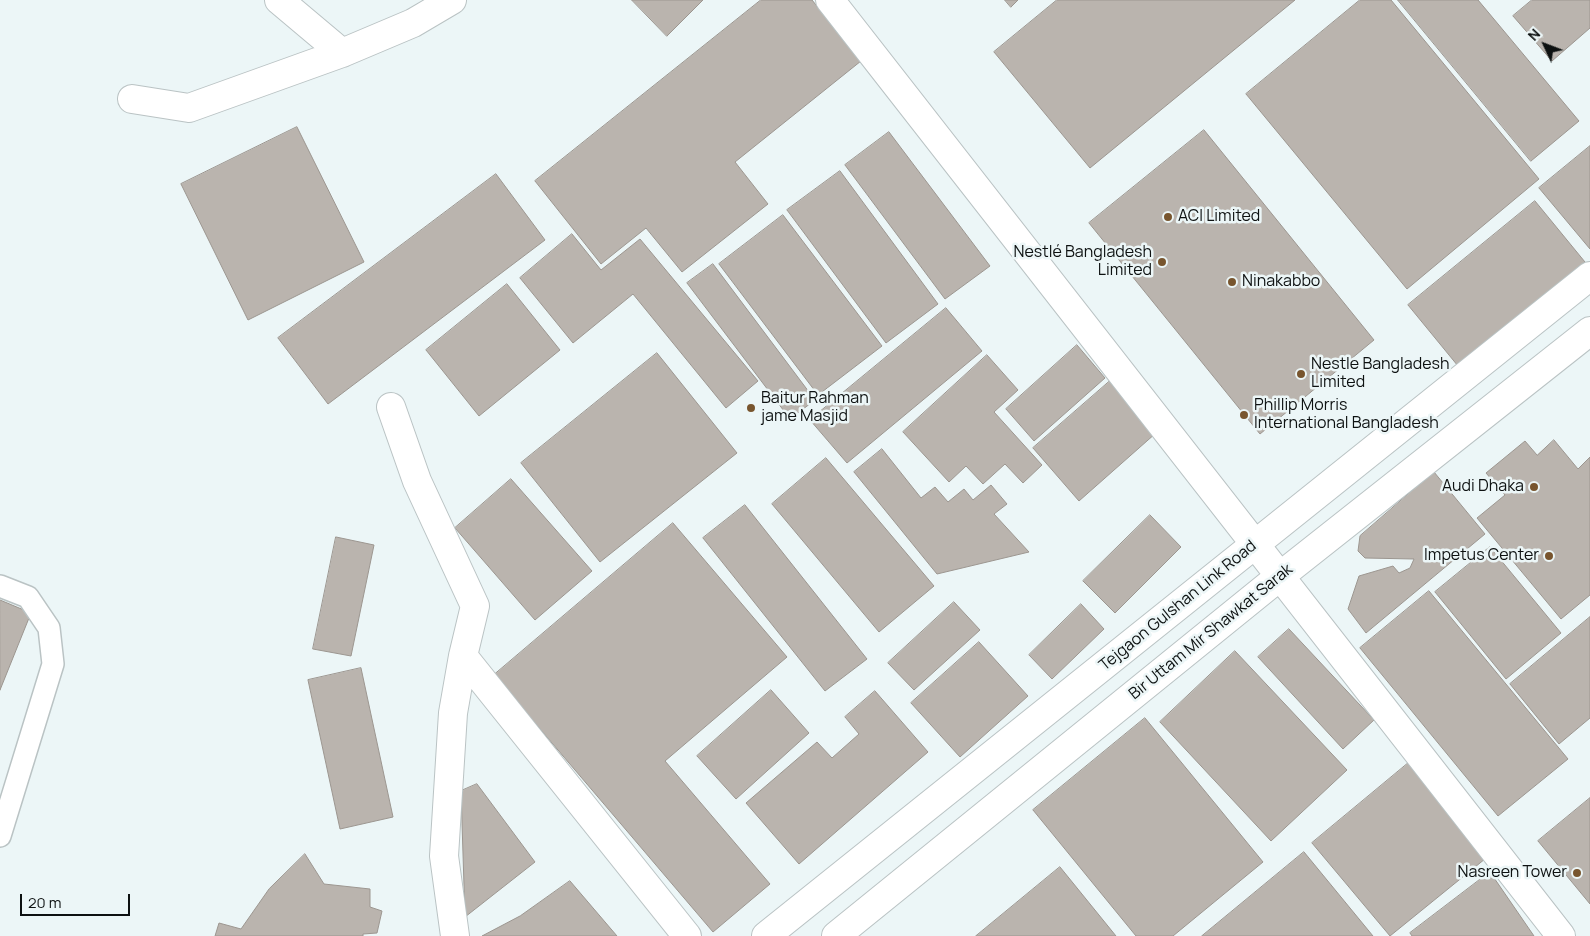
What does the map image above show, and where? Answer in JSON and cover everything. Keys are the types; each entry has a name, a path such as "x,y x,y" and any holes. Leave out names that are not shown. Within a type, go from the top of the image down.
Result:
{"street":[{"path":"279,0 342,53"},
{"path":"132,99 188,108 342,53 413,22 452,0"},
{"path":"830,0 1561,936"},
{"name":"Tejgaon Gulshan Link Road","path":"766,936 1590,276"},
{"name":"Bir Uttam Mir Shawkat Sarak","path":"836,936 1279,577 1590,331"},
{"path":"391,407 417,481 475,606 463,656 453,714 444,856 454,936"},
{"path":"463,656 687,936"}],"lane":[{"path":"0,586 28,597 49,628 53,664 0,836"}],"building":[{"path":"632,0 703,0 667,36"},
{"path":"761,0 812,0 861,61 735,162 768,204 682,272 646,228 601,264 535,181"},
{"path":"1005,0 1018,0 1011,7"},
{"path":"1057,0 1295,0 1090,168 994,52"},
{"path":"1360,0 1391,0 1539,179 1407,289 1246,94"},
{"path":"1398,0 1478,0 1579,121 1531,161"},
{"path":"1532,0 1590,0 1590,28 1552,61 1513,16"},
{"path":"297,127 364,262 248,320 181,184"},
{"name":"Ninakabbo","path":"1204,130 1374,340 1260,434 1089,223"},
{"path":"889,132 990,266 945,299 845,165"},
{"path":"1590,146 1590,249 1539,188"},
{"path":"840,171 938,304 886,343 787,210"},
{"path":"496,174 545,240 328,404 278,338"},
{"path":"1535,201 1585,262 1458,366 1408,305"},
{"path":"783,215 882,346 818,395 719,264"},
{"path":"572,234 601,270 640,239 758,381 726,408 633,294 573,343 520,278"},
{"path":"713,264 815,400 790,419 687,283"},
{"path":"507,284 560,350 479,416 426,350"},
{"path":"946,308 982,351 847,463 810,420"},
{"path":"1077,345 1105,378 1034,441 1006,409"},
{"path":"657,353 737,453 600,562 521,463"},
{"path":"987,355 1018,390 994,412 1042,465 1023,483 1005,464 983,484 966,466 949,482 903,432"},
{"path":"1110,381 1156,433 1079,501 1033,448"},
{"name":"Impetus Center","path":"1554,440 1578,469 1590,457 1590,595 1561,619 1477,518 1505,495 1486,473 1525,441 1537,455"},
{"path":"882,449 921,498 935,487 948,502 964,489 973,500 991,485 1007,504 994,514 1029,552 937,574 854,472"},
{"path":"826,458 934,586 879,632 772,504"},
{"path":"1434,472 1485,534 1366,633 1348,609 1359,576 1393,566 1399,573 1410,568 1414,559 1365,558 1358,551 1360,536"},
{"path":"511,479 592,571 535,620 455,528"},
{"path":"745,505 867,659 825,691 703,538"},
{"path":"1150,515 1181,547 1115,613 1083,581"},
{"path":"673,523 787,657 665,761 770,884 713,932 494,675"},
{"path":"336,537 374,545 351,656 313,649"},
{"path":"1490,547 1561,633 1506,679 1435,592"},
{"path":"1429,591 1568,759 1498,816 1360,648"},
{"path":"0,600 31,613 0,690"},
{"path":"954,602 980,630 914,690 888,663"},
{"path":"1081,604 1104,629 1052,679 1029,655"},
{"path":"1590,617 1590,718 1559,744 1510,684"},
{"path":"1289,629 1374,720 1343,749 1258,657"},
{"path":"979,642 1028,696 960,757 911,703"},
{"path":"1235,651 1347,770 1271,841 1160,722"},
{"path":"361,668 393,817 340,829 308,680"},
{"path":"771,690 809,733 736,799 697,756"},
{"path":"875,691 928,752 799,864 746,803 817,742 832,758 859,734 845,717"},
{"path":"1145,718 1263,862 1173,936 1136,936 1033,810"},
{"path":"1418,755 1496,850 1390,936 1312,843"},
{"path":"477,784 535,862 465,917 461,791"},
{"name":"Nasreen Tower","path":"1590,798 1590,904 1538,841"},
{"path":"1304,852 1373,936 1202,936"},
{"path":"305,854 324,884 370,889 370,907 382,911 377,933 363,934 363,936 215,936 219,923 241,929 269,889"},
{"path":"1060,867 1116,936 976,936"},
{"path":"1490,872 1534,936 1412,936 1410,933"},
{"path":"570,881 617,936 482,936 520,916"}],"place":[{"name":"ACI Limited","path":"1168,217"},
{"name":"Nestlé Bangladesh Limited","path":"1162,262"},
{"name":"Ninakabbo","path":"1232,282"},
{"name":"Nestle Bangladesh Limited","path":"1301,374"},
{"name":"Baitur Rahman jame Masjid","path":"751,408"},
{"name":"Phillip Morris International Bangladesh","path":"1244,415"},
{"name":"Audi Dhaka","path":"1534,487"},
{"name":"Impetus Center","path":"1549,556"},
{"name":"Nasreen Tower","path":"1577,873"}]}
